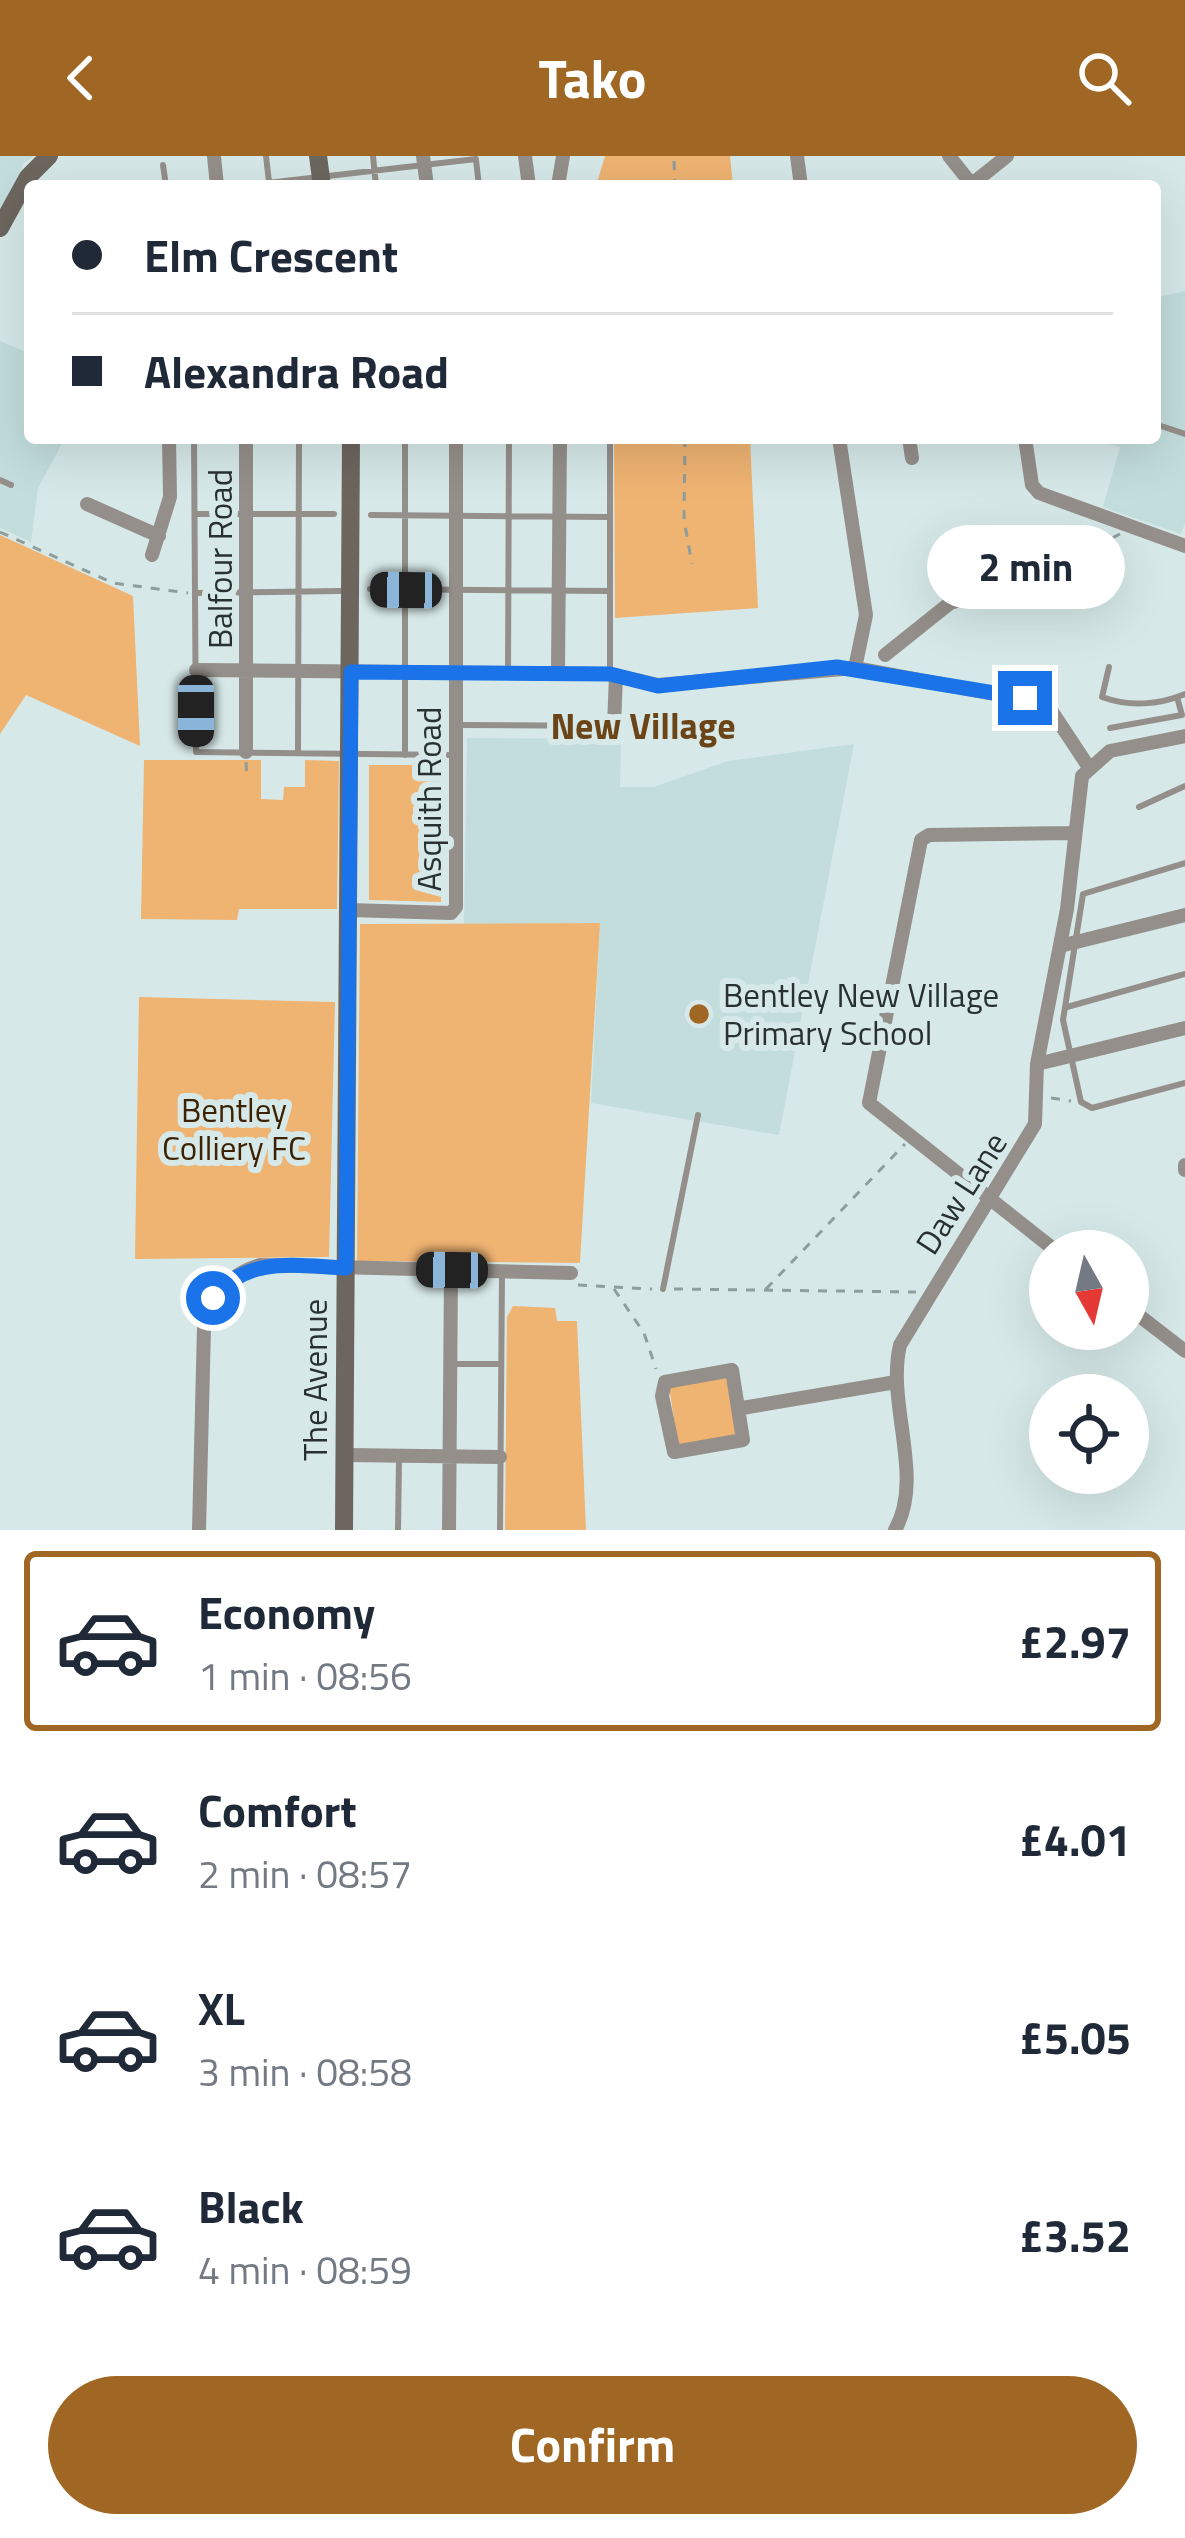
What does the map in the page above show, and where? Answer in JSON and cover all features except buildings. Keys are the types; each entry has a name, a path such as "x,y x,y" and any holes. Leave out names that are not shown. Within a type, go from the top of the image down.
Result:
{"street":[{"path":"26,180 50,156"},
{"path":"949,156 968,180"},
{"path":"978,180 1007,156"},
{"path":"0,227 24,184"},
{"path":"152,555 170,497 169,444"},
{"name":"Balfour Road","path":"246,444 246,752"},
{"name":"The Avenue","path":"344,1530 351,444"},
{"name":"Asquith Road","path":"349,910 454,910 456,444"},
{"path":"558,672 560,444"},
{"path":"840,444 866,615 855,668"},
{"path":"910,444 912,458"},
{"path":"1026,444 1032,485 1039,493 1185,545"},
{"path":"86,503 159,536"},
{"path":"885,655 950,603 1040,574 1084,550"},
{"path":"864,639 885,655 887,673"},
{"path":"196,670 558,672 615,674 658,686 855,668 1037,702 1051,710 1088,766 1110,751 1185,736"},
{"path":"614,726 615,674"},
{"name":"Daw Lane","path":"895,1530 907,1504 896,1382 900,1345 1035,1124 1036,1064 1060,946 1076,790 1088,766"},
{"path":"1029,1230 869,1103 920,840 929,835 1072,833"},
{"path":"1060,946 1078,946 1185,915"},
{"path":"1036,1064 1185,1028"},
{"path":"199,1530 204,1327 213,1298 234,1277 260,1265 567,1273"},
{"path":"449,1530 452,1270"},
{"path":"1149,1323 1185,1351"},
{"path":"732,1370 742,1408 745,1434 740,1444 679,1454 671,1448 665,1382 732,1370"},
{"path":"742,1408 896,1382"},
{"path":"345,1455 500,1456"}],"lane":[{"path":"373,156 376,180"},
{"path":"330,180 424,160 476,158"},
{"path":"163,165 165,180"},
{"path":"192,444 196,752 457,755"},
{"path":"298,444 298,753"},
{"path":"404,444 405,754"},
{"path":"508,672 509,444"},
{"path":"610,444 615,674"},
{"path":"0,480 11,485"},
{"path":"196,514 334,514"},
{"path":"371,515 610,517"},
{"path":"370,589 610,591"},
{"path":"196,593 340,591"},
{"path":"1109,667 1102,698 1138,704 1181,696 1182,715 1110,728"},
{"path":"456,724 614,726"},
{"path":"1139,807 1185,787"},
{"path":"1083,894 1185,862"},
{"path":"1070,863 1083,894 1066,1007 1081,1102 1092,1108 1185,1083"},
{"path":"1066,1007 1185,974"},
{"path":"663,1289 698,1115"},
{"path":"500,1530 502,1270"},
{"path":"450,1364 501,1364"},
{"path":"398,1530 399,1455"}],"path":[{"path":"674,161 674,180"},
{"path":"685,444 684,520 692,564"},
{"path":"1084,550 1116,539 1126,526"},
{"path":"0,532 135,590 196,593"},
{"path":"1037,1100 1081,1102"},
{"path":"765,1290 882,1174 909,1139"},
{"path":"567,1273 581,1287 930,1292"},
{"path":"613,1288 644,1333 665,1382"}],"shaded area":[{"path":"0,156 34,156 23,164 0,231"},
{"path":"1185,291 1185,523 1181,534 1103,507 1120,447 1108,444 1161,444 1161,297"},
{"path":"0,341 24,351 24,444 62,444 38,488 31,542 0,528"},
{"name":"Bentley New Village Primary School","path":"467,738 621,739 620,787 654,787 728,761 854,744 779,1135 591,1103 600,923 464,925"}],"green space":[{"path":"605,156 730,156 732,180 598,180"},
{"path":"614,444 750,444 758,608 615,618"},
{"path":"0,535 133,596 140,746 26,695 0,734"},
{"path":"144,760 261,760 261,799 283,800 284,787 305,787 305,760 339,761 337,909 239,909 237,920 141,919"},
{"path":"369,765 441,765 441,902 369,900"},
{"path":"600,923 580,1263 357,1261 360,924"},
{"name":"Bentley Colliery FC","path":"139,997 335,1002 329,1257 135,1259"},
{"path":"513,1306 555,1308 557,1321 577,1321 586,1530 505,1530 507,1317"},
{"path":"728,1377 739,1436 685,1449 678,1444 669,1387"}],"place":[{"name":"Bentley New Village Primary School","path":"699,1014"}],"district":[{"name":"New Village","path":"643,725"}],"route":[{"path":"213,1298 234,1277 260,1265 346,1268 351,672 610,674 658,686 837,667 1025,698"}]}
